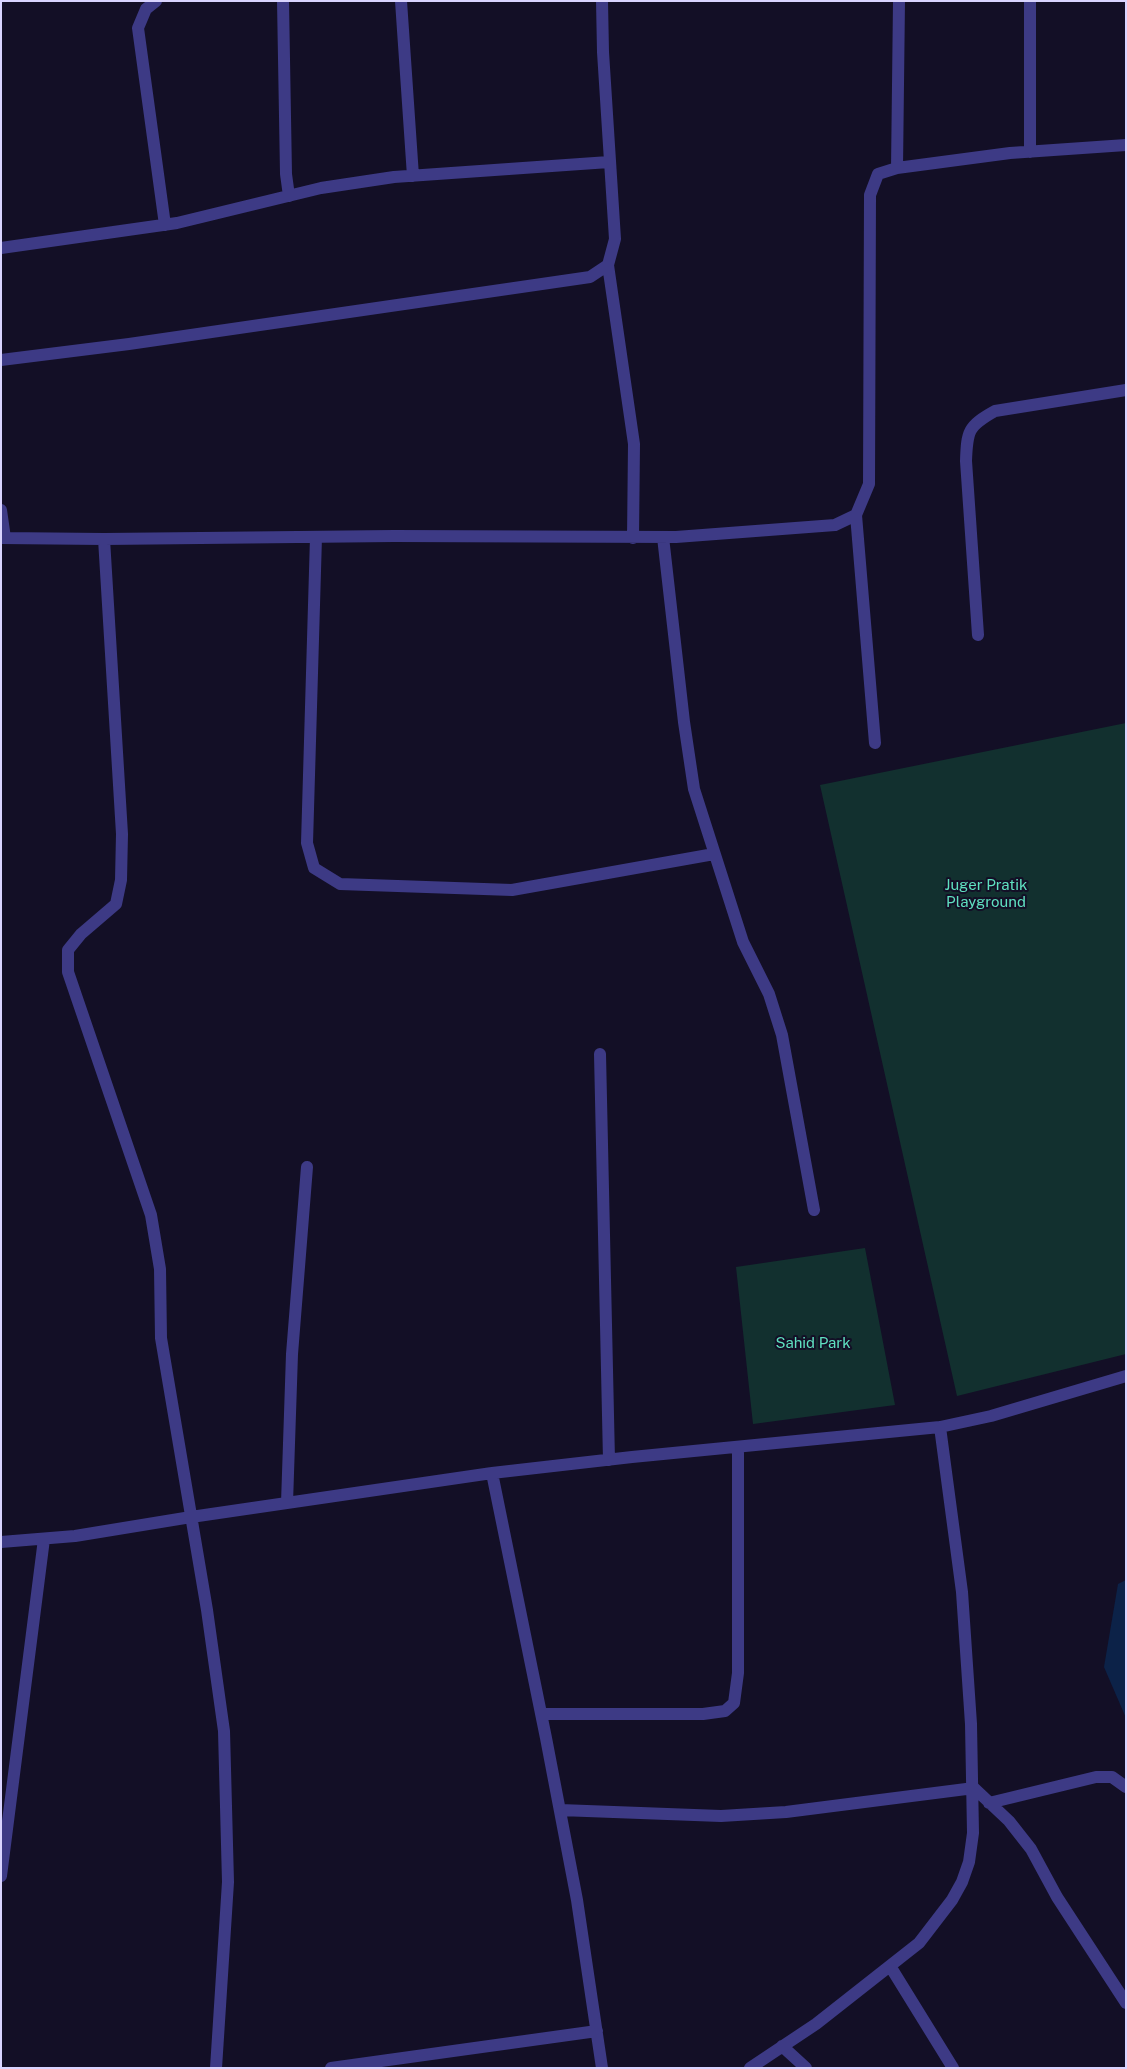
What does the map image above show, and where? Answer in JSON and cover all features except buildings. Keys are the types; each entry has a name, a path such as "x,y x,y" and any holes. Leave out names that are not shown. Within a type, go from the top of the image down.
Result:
{"street":[{"path":"156,1 146,9 138,28 165,225"},
{"path":"283,1 286,174 289,196"},
{"path":"401,1 413,176"},
{"path":"602,1 609,162 615,240 608,264 634,444 633,538"},
{"path":"896,168 898,1"},
{"path":"1030,1 1030,152"},
{"path":"875,743 856,514 870,484 870,195 878,174 896,168 1030,152 1126,145"},
{"path":"1,248 165,225 320,188 413,176 609,162"},
{"path":"1,360 129,344 590,277 608,264"},
{"path":"978,635 966,461 967,437 976,422 995,411 1126,390"},
{"path":"1,510 3,538 104,539 316,537 633,538 835,524 856,514"},
{"path":"316,537 307,843 314,868 340,884 512,890 714,854"},
{"path":"663,537 685,732 694,789 743,942 769,994 782,1034 814,1210"},
{"path":"104,539 122,834 121,880 116,904 81,934 68,950 68,972 151,1215 160,1269 161,1338 207,1610 224,1731 228,1882 216,2068"},
{"path":"600,1054 609,1460"},
{"path":"287,1503 292,1354 307,1167"},
{"path":"1,1542 75,1536 492,1473 940,1427 991,1416 1126,1376"},
{"path":"750,2068 816,2024 919,1943 952,1900 962,1882 969,1862 973,1833 974,1788 962,1592 940,1427"},
{"path":"542,1714 703,1714 725,1711 734,1704 738,1673 738,1447"},
{"path":"492,1473 578,1900 602,2068"},
{"path":"1,1876 44,1538"},
{"path":"990,1803 1096,1777 1112,1777 1126,1787"},
{"path":"974,1788 1009,1821 1031,1849 1057,1896 1126,2003"},
{"path":"560,1810 721,1816 786,1812 974,1788"},
{"path":"890,1966 954,2068"},
{"path":"331,2068 597,2031"},
{"path":"782,2046 806,2068"}],"green space":[{"name":"Juger Pratik Playground","path":"1126,723 1126,1354 957,1396 820,785"},
{"name":"Sahid Park","path":"865,1248 895,1405 753,1424 736,1267"}],"water":[{"path":"1126,1580 1126,1718 1104,1667 1118,1584"}]}
